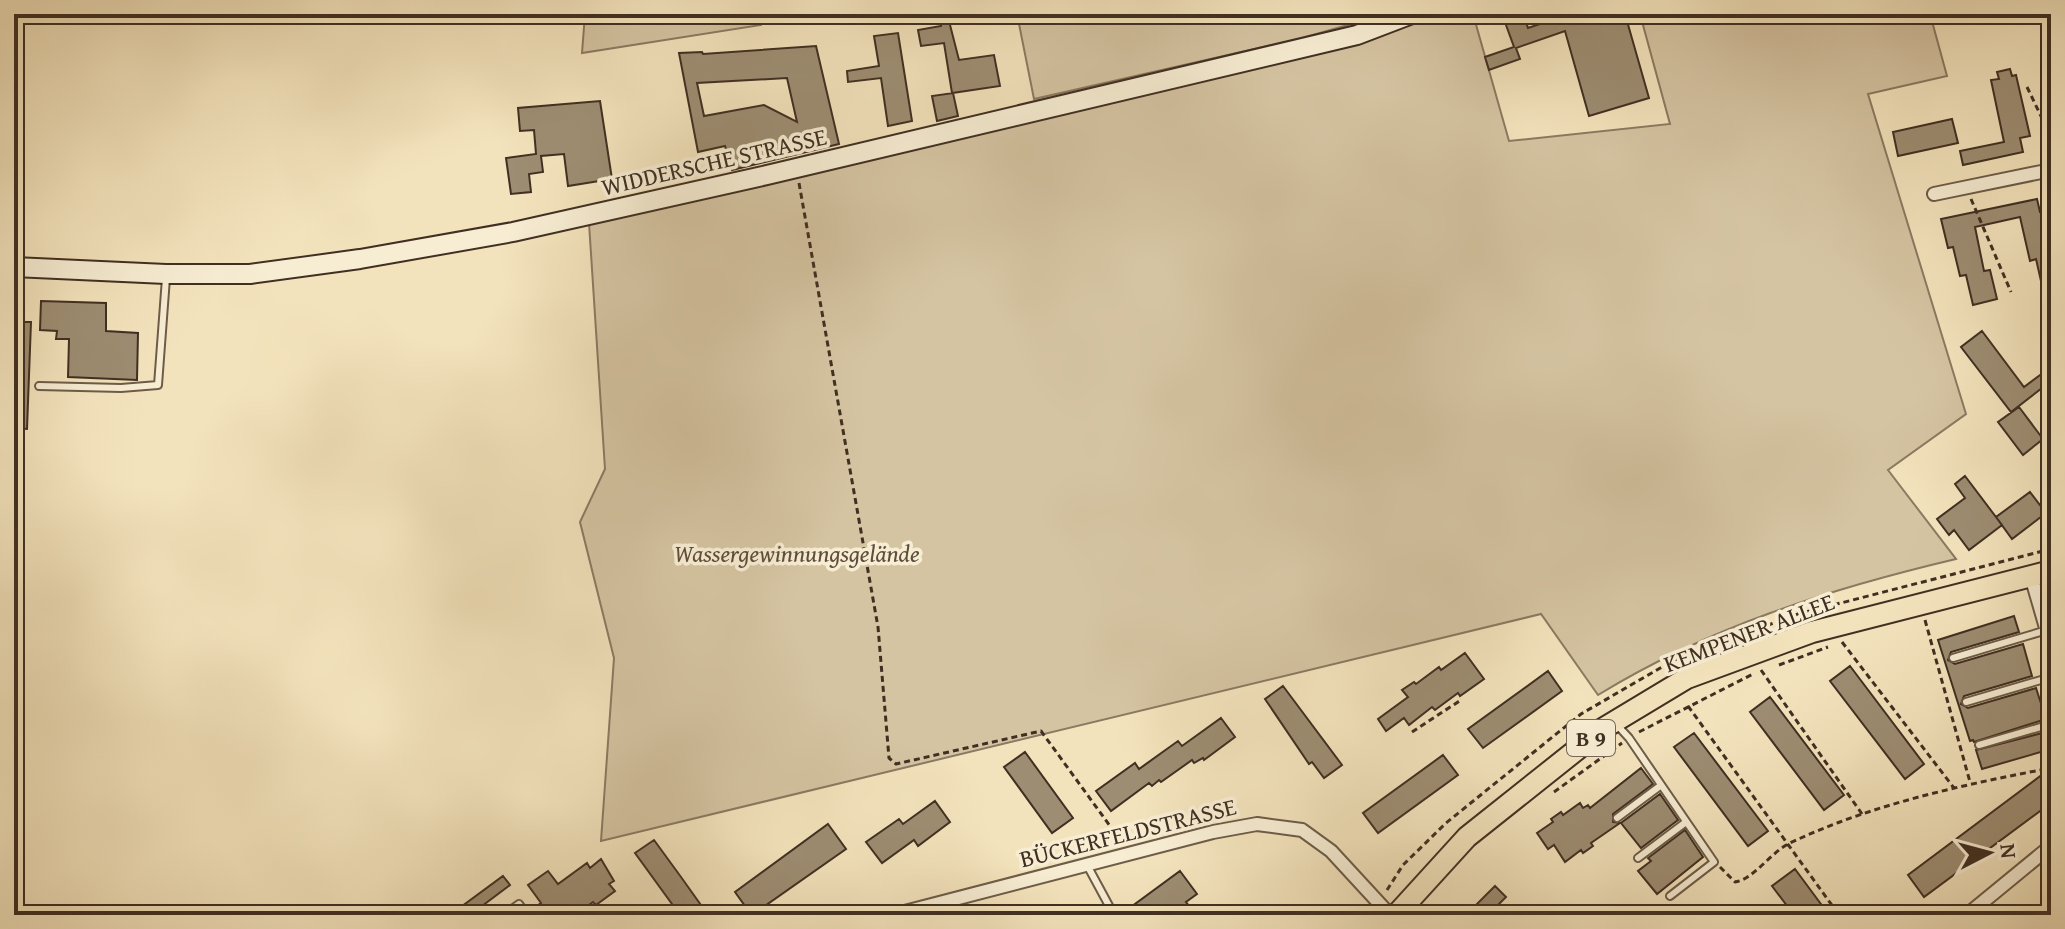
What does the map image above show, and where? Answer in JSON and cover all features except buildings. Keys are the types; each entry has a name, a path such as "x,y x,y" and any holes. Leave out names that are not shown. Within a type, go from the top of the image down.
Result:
{"main road":[{"name":"KEMPENER ALLEE","path":"1393,915 1467,837 1614,722 1687,678 1812,632 2041,574"}],"street":[{"name":"WIDDERSCHE STRASSE","path":"16,267 166,274 250,274 360,259 513,232 796,169 1357,35 1412,14"},
{"path":"1934,194 2051,170"},
{"path":"2041,574 2051,645"},
{"name":"BÜCKERFELDSTRASSE","path":"893,915 1123,855 1257,824 1302,830 1331,851 1393,915"},
{"path":"1967,915 2051,846"}],"lane":[{"path":"14,307 16,267"},
{"path":"39,386 121,388 158,385 166,274"},
{"path":"1953,658 2047,630"},
{"path":"1966,702 2051,677"},
{"path":"1614,722 1629,738 1714,862 1670,896"},
{"path":"1979,745 2051,724"},
{"path":"1617,818 1660,786"},
{"path":"1638,858 1686,822"},
{"path":"1087,865 1114,915"},
{"path":"504,915 519,904 527,915"}],"path":[{"path":"2027,87 2051,137"},
{"path":"796,169 878,627 889,758 896,764 1041,731 1118,837 1123,855"},
{"path":"1966,188 2011,292"},
{"path":"1920,605 1971,784"},
{"path":"1841,641 1954,788"},
{"path":"1775,666 1829,647"},
{"path":"1555,792 1629,738 1761,670 1862,814"},
{"path":"1412,732 1461,700"},
{"path":"1688,706 1839,915"},
{"path":"1714,862 1735,882 1744,881 1787,844 1862,814 1954,788 2051,768"},
{"path":"1630,909 1640,915"}],"green space":[{"path":"585,14 762,14 761,25 582,53"},
{"path":"1017,14 1386,14 1299,39 1034,99"},
{"name":"Wassergewinnungsgelände","path":"1428,14 1473,14 1509,141 1670,124 1640,14 1930,14 1947,76 1868,94 1966,414 1888,470 1956,559 1862,583 1771,613 1683,649 1598,695 1541,614 601,841 614,658 580,522 605,469 589,223 1348,44"}]}
